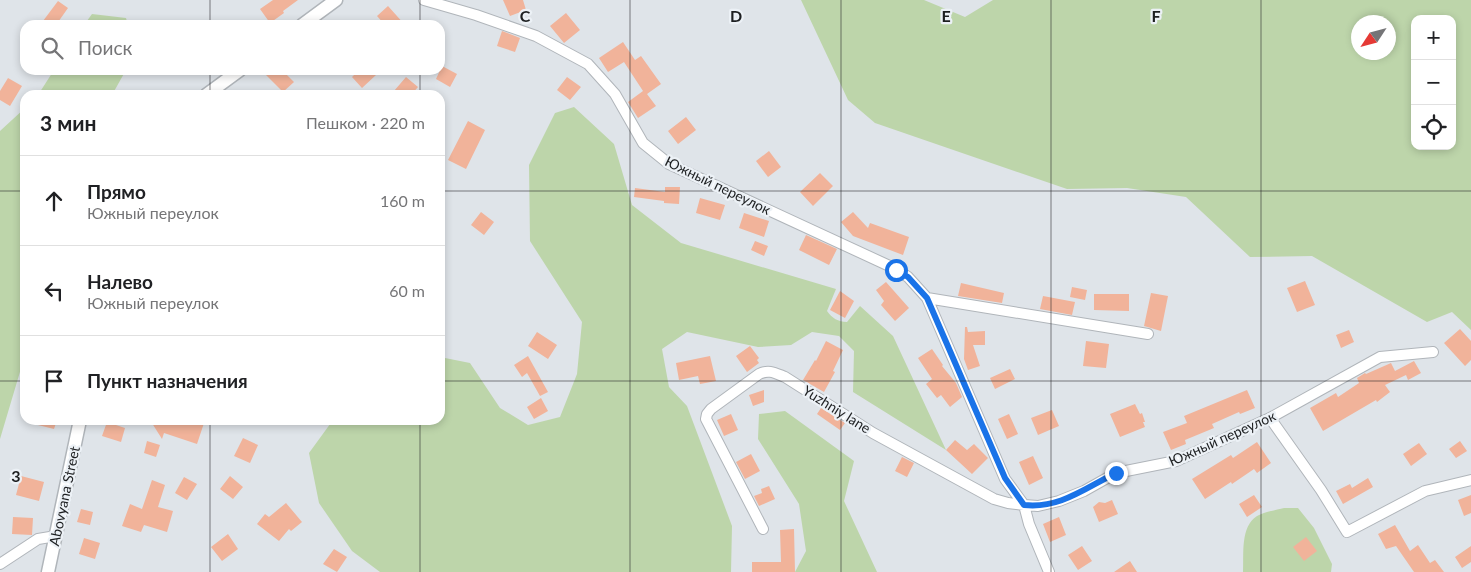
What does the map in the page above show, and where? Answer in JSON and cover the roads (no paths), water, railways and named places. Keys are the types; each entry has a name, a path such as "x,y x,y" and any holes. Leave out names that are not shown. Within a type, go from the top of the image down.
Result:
{"street":[{"path":"309,20 336,0"},
{"name":"Южный переулок","path":"424,0 476,15 536,36 588,64 615,94 642,143 669,164 908,277 927,298 1005,478 1024,505 1038,506 1059,501 1084,491 1116,473 1176,461 1270,418 1380,357 1433,352"},
{"path":"213,90 233,75"},
{"path":"927,298 1148,334"},
{"name":"Yuzhniy lane","path":"763,528 706,419 711,408 766,371 771,371 785,377 873,433 994,499 1024,505"},
{"path":"1270,418 1321,490 1347,532 1425,491 1471,480"},
{"name":"Abovyana Street","path":"48,572 79,425"},
{"path":"1024,505 1029,524 1048,572"},
{"path":"0,564 38,539 56,536"}]}
